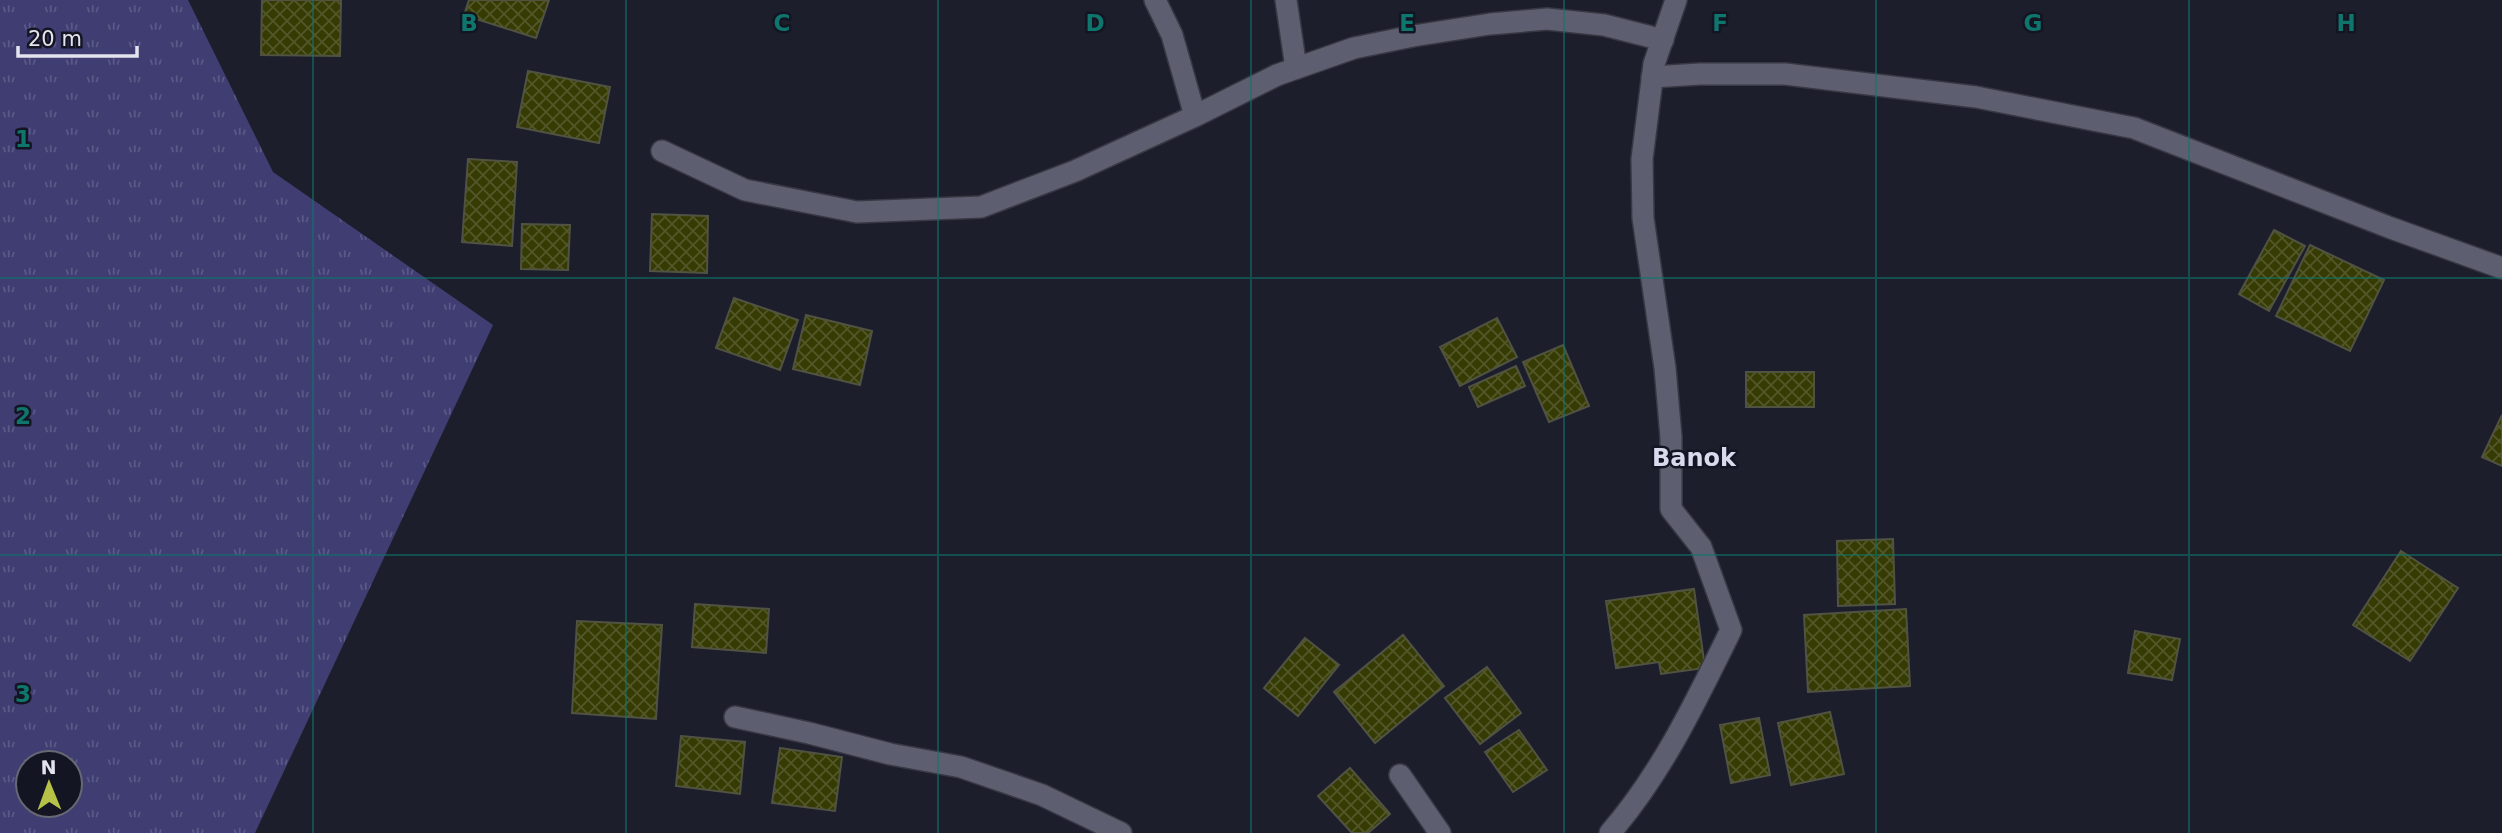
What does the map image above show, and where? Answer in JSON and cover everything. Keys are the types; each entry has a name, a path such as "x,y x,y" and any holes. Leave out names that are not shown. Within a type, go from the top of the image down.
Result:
{"street":[{"path":"1155,0 1172,34 1195,116"},
{"path":"1286,0 1296,68"},
{"path":"1610,833 1629,811 1685,723 1731,630 1701,547 1671,509 1671,438 1665,368 1643,218 1642,159 1652,77 1676,0"},
{"path":"662,151 745,190 857,212 981,207 1075,172 1265,80 1354,48 1490,24 1546,19 1604,25 1663,40"},
{"path":"1652,77 1784,74 1976,97 2134,128 2502,268"},
{"path":"735,717 890,754 961,767 1042,795 1121,833"},
{"path":"1400,775 1440,833"}],"green space":[{"path":"0,0 188,0 273,172 493,325 255,833 0,833"}],"building":[{"path":"262,0 341,0 340,56 261,55"},
{"path":"469,0 549,0 536,38 464,15"},
{"path":"528,71 610,87 599,143 517,127"},
{"path":"468,159 517,162 512,246 462,242"},
{"path":"652,214 708,216 707,273 650,271"},
{"path":"522,224 570,225 568,270 521,269"},
{"path":"2274,230 2305,246 2269,311 2239,294"},
{"path":"2310,245 2384,280 2350,351 2276,316"},
{"path":"734,298 798,320 780,370 716,348"},
{"path":"806,315 872,331 860,385 793,369"},
{"path":"1497,318 1517,357 1460,386 1440,347"},
{"path":"1563,345 1589,406 1549,422 1523,362"},
{"path":"1516,366 1525,386 1478,407 1469,387"},
{"path":"1746,372 1814,372 1814,407 1746,407"},
{"path":"2502,415 2502,466 2482,457"},
{"path":"1893,539 1895,604 1838,606 1837,541"},
{"path":"2401,551 2458,588 2410,661 2353,625"},
{"path":"1694,589 1705,668 1661,674 1659,662 1616,668 1606,601"},
{"path":"695,604 769,609 766,653 692,647"},
{"path":"1906,609 1910,686 1808,692 1804,615"},
{"path":"577,621 662,625 656,719 572,713"},
{"path":"2135,631 2180,639 2172,680 2128,673"},
{"path":"1403,635 1444,686 1375,743 1334,692"},
{"path":"1305,638 1339,665 1298,716 1264,688"},
{"path":"1487,667 1521,713 1480,744 1445,698"},
{"path":"1830,712 1844,774 1791,785 1778,723"},
{"path":"1759,718 1770,775 1731,783 1720,725"},
{"path":"1519,730 1547,770 1513,792 1485,752"},
{"path":"681,736 745,742 740,794 676,786"},
{"path":"780,748 842,757 835,811 772,803"},
{"path":"1350,768 1390,814 1368,833 1352,833 1318,796"}],"district":[{"name":"Banok","path":"1694,458"}]}
